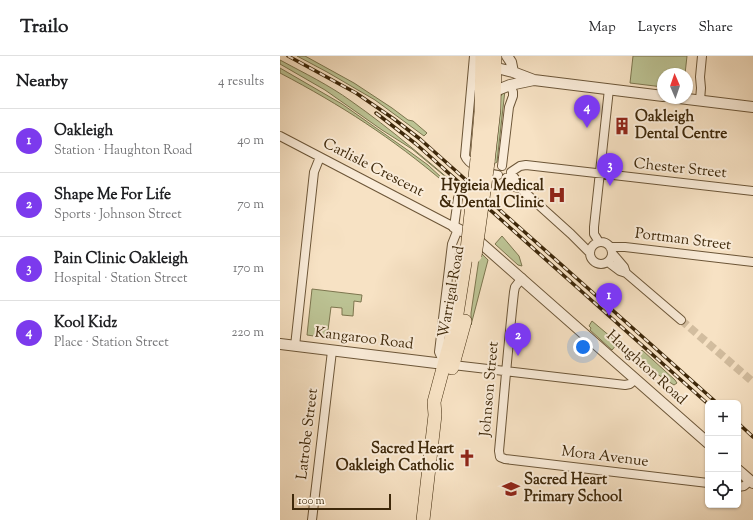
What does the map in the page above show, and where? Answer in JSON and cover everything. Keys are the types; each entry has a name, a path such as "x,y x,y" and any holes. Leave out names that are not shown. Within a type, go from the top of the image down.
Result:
{"highway":[{"name":"Warrigal Road","path":"423,520 435,415 442,403 456,320 491,166 495,91 495,56"},
{"name":"Warrigal Road","path":"475,57 482,73 482,112 491,166"}],"street":[{"path":"507,56 511,62 513,72"},
{"path":"697,100 696,88 700,77 702,56"},
{"name":"Warrigal Road","path":"475,57 464,154 465,158 470,163 491,166"},
{"path":"482,73 489,70 501,69 534,80 657,95"},
{"path":"495,91 510,85 534,80"},
{"path":"491,166 513,96 510,85"},
{"path":"590,253 596,244 594,227 601,174 609,89"},
{"path":"693,100 753,107"},
{"name":"Carlisle Crescent","path":"280,136 474,237"},
{"path":"295,346 314,172 320,157"},
{"name":"Chester Street","path":"510,175 520,166 526,165 753,191"},
{"path":"491,166 502,178 510,175"},
{"path":"491,166 508,167 515,187 520,188 571,234 590,253 591,258 597,263 604,264 608,262 610,260 611,250"},
{"name":"Warrigal Road","path":"448,364 439,352 452,244 456,228 458,198"},
{"path":"571,234 596,244 605,243 624,267 626,273"},
{"name":"Haughton Road","path":"474,237 705,440"},
{"name":"Portman Street","path":"611,250 625,247 753,262"},
{"path":"608,262 620,271 626,273 681,320"},
{"name":"Johnson Street","path":"500,458 498,454 514,292 515,287 522,278"},
{"name":"Kangaroo Road","path":"280,344 448,364"},
{"name":"Latrobe Street","path":"312,520 332,351"},
{"path":"448,364 506,372 621,384 632,376"},
{"name":"Mora Avenue","path":"500,458 705,483"},
{"path":"741,486 744,486 745,478"}],"green space":[{"path":"297,56 305,56 354,83 408,120 413,121 427,133 424,136 375,100"},
{"path":"633,56 687,56 686,68 657,68 657,86 630,83"},
{"path":"280,60 343,95 409,146 465,193 412,149 325,90 280,64"},
{"path":"280,68 342,104 428,165 458,193 386,137 324,97 280,73"},
{"path":"505,90 497,162 492,165 498,100"},
{"path":"502,236 519,256 522,266 518,265 495,244"},
{"path":"480,252 488,260 471,325 471,313"},
{"path":"312,289 362,295 361,302 354,301 353,316 342,315 342,308 331,307 327,338 307,335"},
{"path":"592,321 618,343 612,350 590,330 591,328 589,326"},
{"path":"642,350 677,383 674,385 633,356 637,356"}],"tunnel":[{"path":"681,320 753,382"}],"railway":[{"path":"288,56 356,93 420,139 714,400"},
{"path":"376,113 416,144 705,401"},
{"path":"741,426 753,437"}],"place":[{"name":"Oakleigh Dental Centre","path":"622,126"},
{"name":"Kool Kidz","path":"587,128"},
{"name":"Pain Clinic Oakleigh","path":"610,186"},
{"name":"Hygieia Medical & Dental Clinic","path":"557,195"},
{"name":"Oakleigh","path":"609,316"},
{"name":"Shape Me For Life","path":"518,356"},
{"name":"Sacred Heart Oakleigh Catholic","path":"467,458"},
{"name":"Sacred Heart Primary School","path":"511,489"}]}
